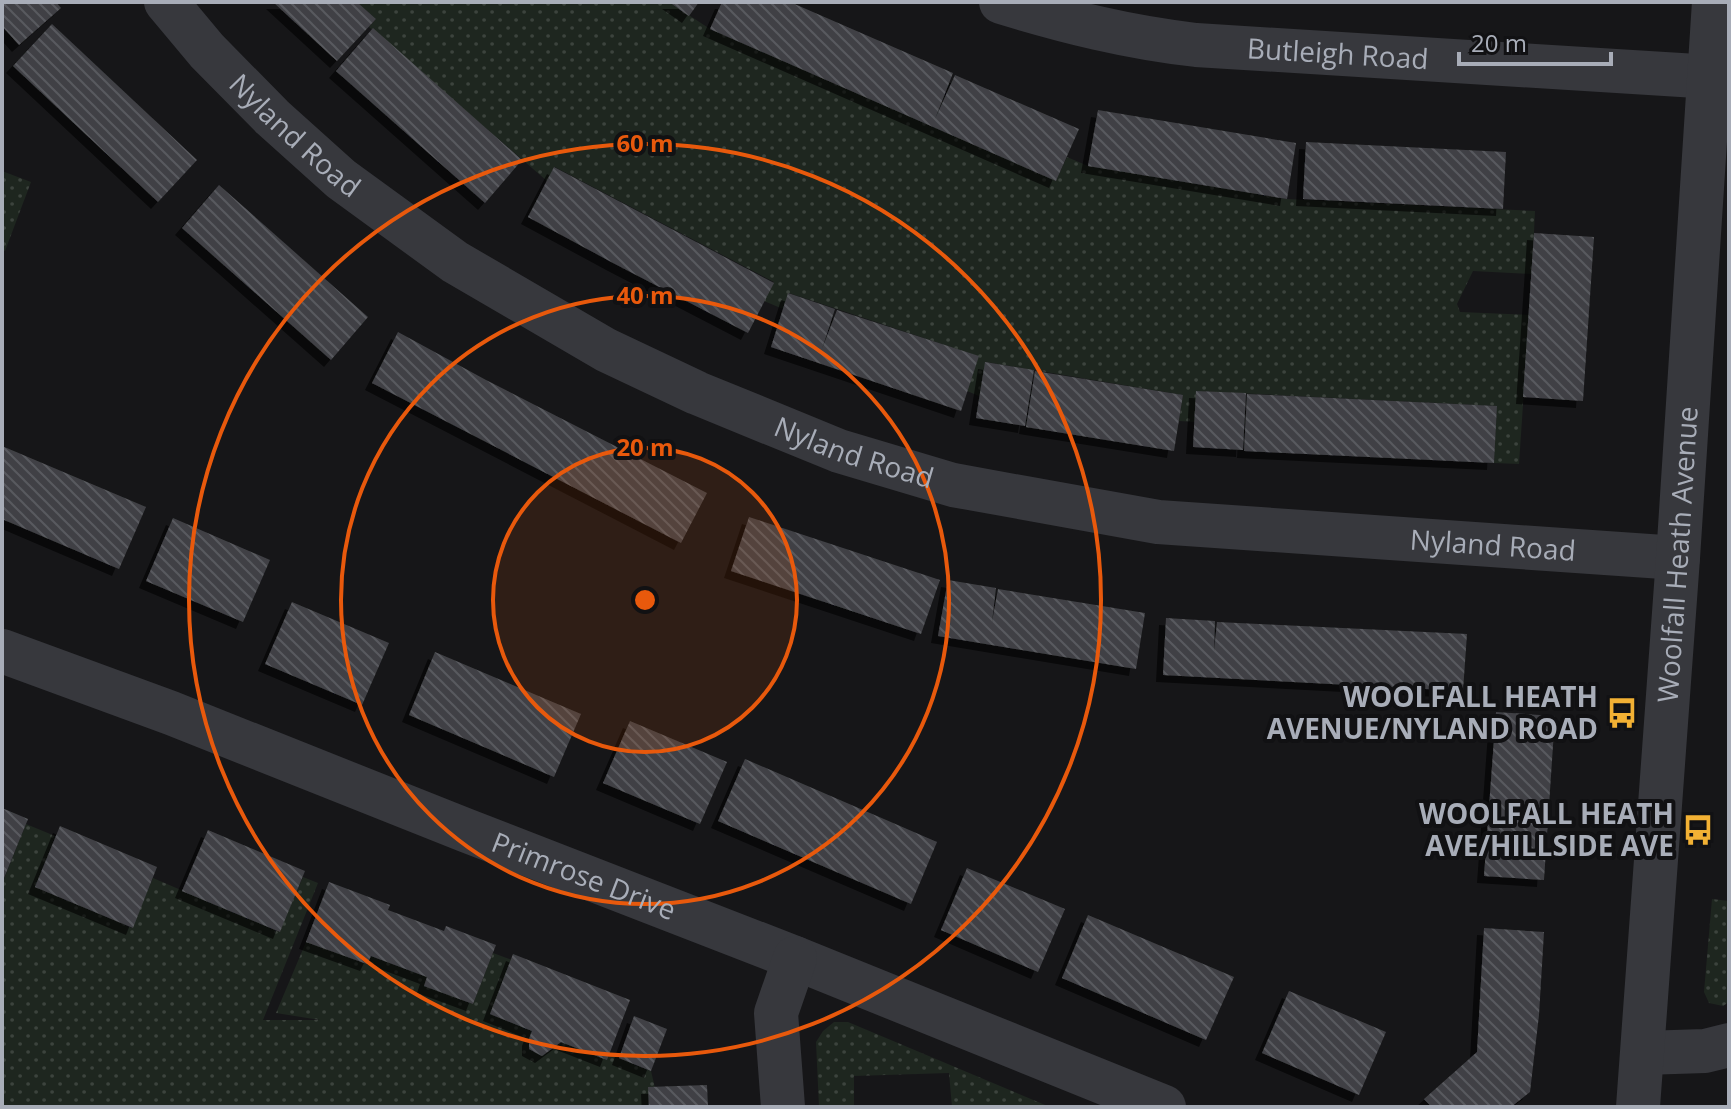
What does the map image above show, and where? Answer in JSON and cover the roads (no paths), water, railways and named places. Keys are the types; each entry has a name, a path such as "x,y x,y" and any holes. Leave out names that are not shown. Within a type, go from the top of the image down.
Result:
{"street":[{"name":"Nyland Road","path":"166,2 207,51 272,117 341,179 455,262 606,350 697,393 839,451 953,485 1158,522 1678,558"},
{"name":"Butleigh Road","path":"1001,2 1076,24 1152,40 1196,45 1719,77"},
{"name":"Woolfall Heath Avenue","path":"1638,1107 1678,558 1719,77 1714,2"},
{"name":"Primrose Drive","path":"2,651 171,713 795,958 1082,1092 1164,1107"},
{"path":"783,1107 776,1013 795,958"},
{"path":"1643,1053 1705,1051 1729,1045"}],"place":[{"name":"WOOLFALL HEATH AVENUE/NYLAND ROAD","path":"1622,713"},
{"name":"WOOLFALL HEATH AVE/HILLSIDE AVE","path":"1698,830"}]}
